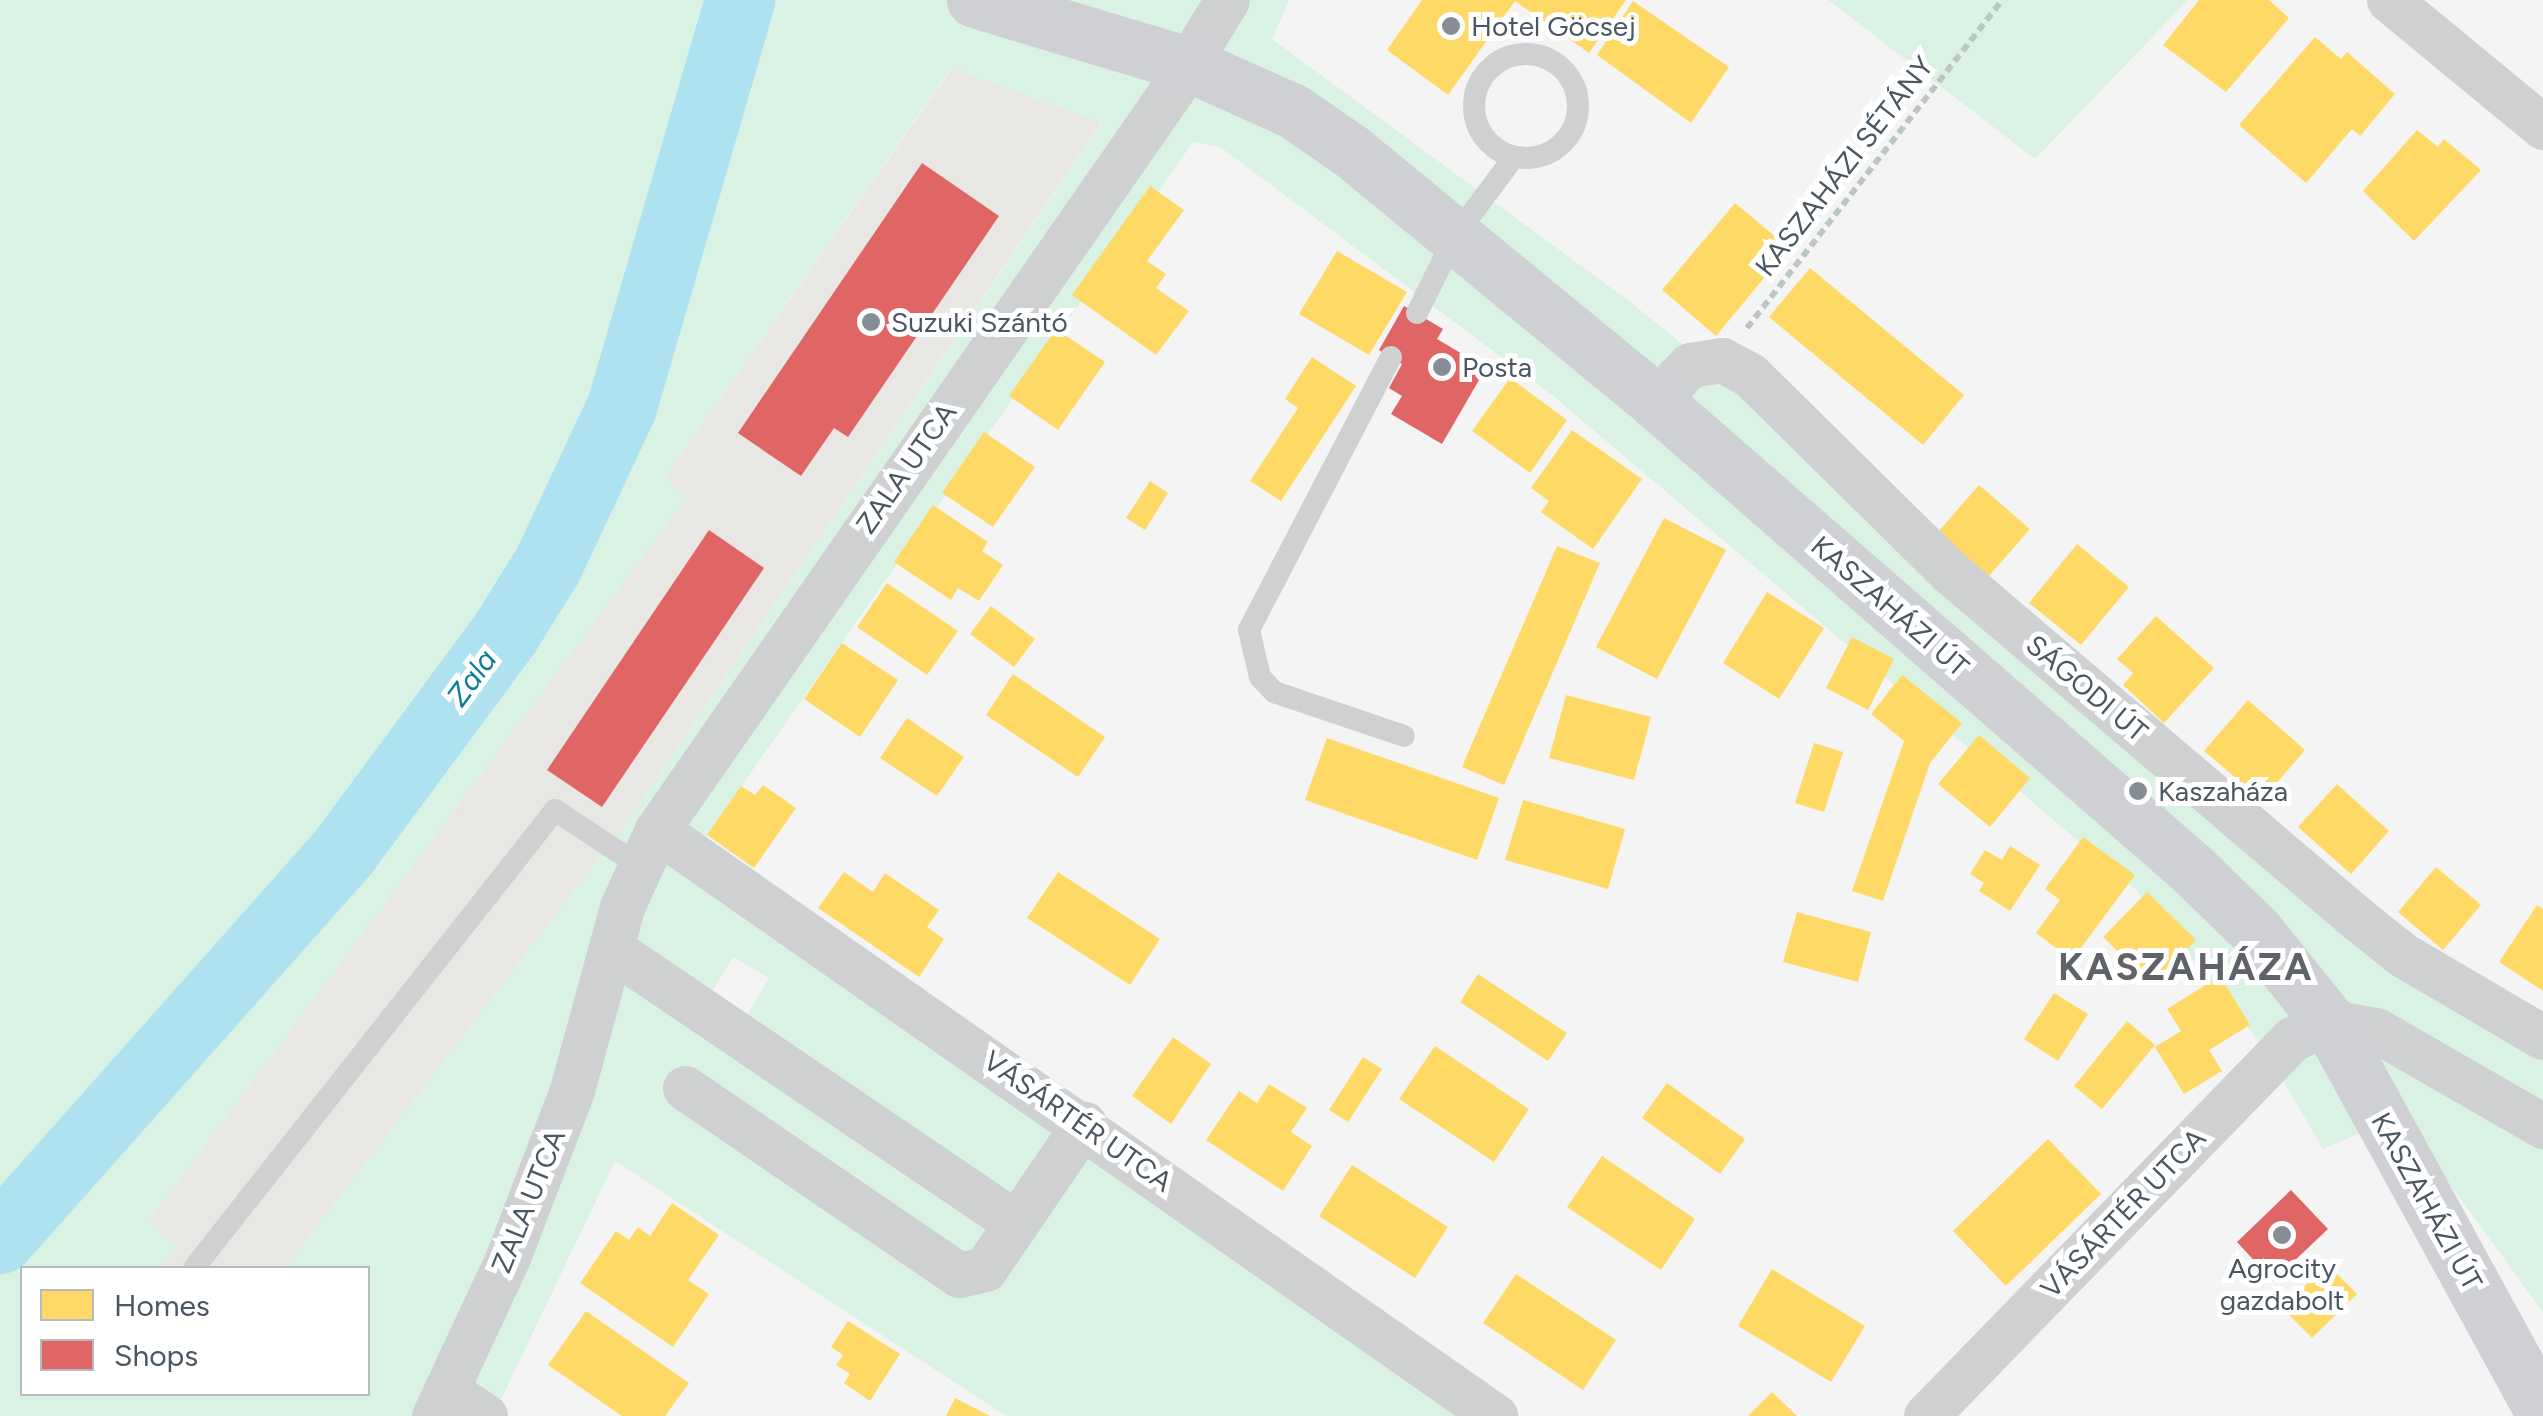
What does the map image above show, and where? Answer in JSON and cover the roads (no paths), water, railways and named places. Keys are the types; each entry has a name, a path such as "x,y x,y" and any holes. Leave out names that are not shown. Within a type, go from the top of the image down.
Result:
{"street":[{"name":"KASZAHÁZI ÚT","path":"974,0 1190,64 1293,110 1456,236 1655,401 2192,868 2256,931 2329,1022 2543,1412"},
{"name":"ZALA UTCA","path":"485,1416 440,1403 508,1257 572,1090 648,848 1190,64 1227,0"},
{"path":"2390,0 2543,128"},
{"name":"SÁGODI ÚT","path":"1655,401 1690,364 1722,360 1750,374 1950,572 2359,920 2420,966 2543,1037"},
{"name":"VÁSÁRTÉR UTCA","path":"648,848 1084,1124 1494,1416"},
{"path":"613,950 1016,1223"},
{"path":"2329,1022 2407,1044 2543,1126"},
{"name":"VÁSÁRTÉR UTCA","path":"1926,1416 2292,1039 2329,1022"},
{"path":"732,1031 696,1095 959,1275 985,1268 1084,1124"}],"lane":[{"path":"1532,54 1562,68 1578,98 1577,114 1572,131 1547,154 1514,156 1485,138 1473,106 1485,73 1498,61 1532,54"},
{"path":"1416,313 1456,236 1514,156"},
{"path":"1390,357 1249,630 1260,677 1274,692 1404,736"},
{"path":"196,1266 555,810 648,848"}],"waterway":[{"name":"Zala","path":"0,1239 343,853 507,631 548,565 622,407 740,0"}],"place":[{"name":"Hotel Göcsej","path":"1451,26"},
{"name":"Suzuki Szántó","path":"871,322"},
{"name":"Posta","path":"1442,367"},
{"name":"Kaszaháza","path":"2138,791"},
{"name":"Agrocity gazdabolt","path":"2282,1235"}],"district":[{"name":"KASZAHÁZA","path":"2186,968"}]}
